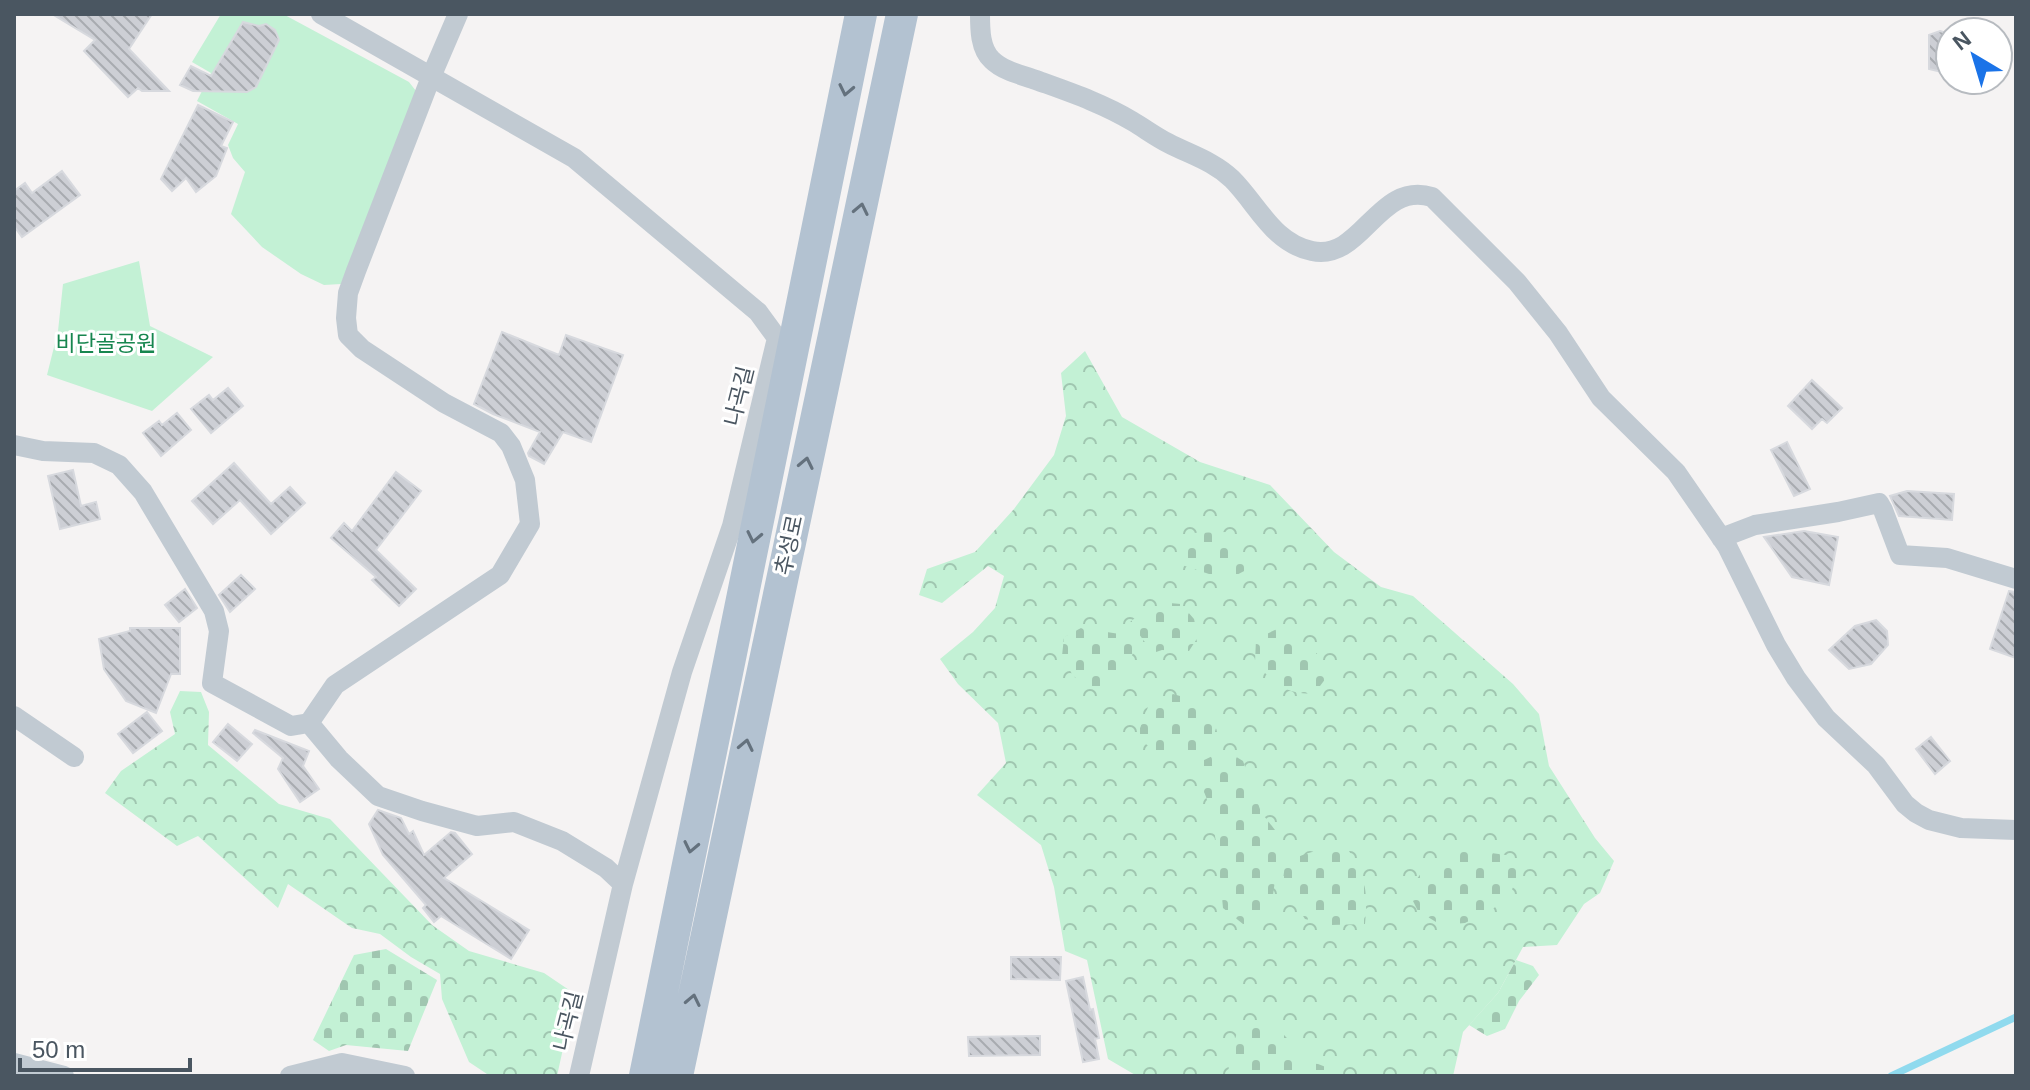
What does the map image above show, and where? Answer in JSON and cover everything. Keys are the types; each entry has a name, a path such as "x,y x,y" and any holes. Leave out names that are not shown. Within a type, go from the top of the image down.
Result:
{"main road":[{"name":"추성로","path":"645,1076 861,14"},
{"name":"추성로","path":"677,1076 902,14"}],"street":[{"name":"나곡길","path":"321,14 574,158 758,312 777,338 732,526 682,672 623,884 579,1076"},
{"path":"14,445 43,451 94,453 119,465 143,492 214,611 219,631 212,683 291,726 309,723 335,685 500,575 530,524 525,480 511,446 501,433 444,403 362,349 348,335 346,318 348,293 458,14"},
{"path":"980,14 982,41 991,60 1011,71 1110,109 1168,143 1209,161 1232,179 1282,238 1295,245 1310,251 1335,249 1354,239 1392,203 1407,196 1422,194 1432,197 1517,282 1558,333 1601,398 1676,472 1738,566 1776,645 1811,699 1848,740 1876,765 1905,804 1916,813 1945,825 2016,830"},
{"path":"1721,538 1755,525 1879,503 1900,555 1947,558 2016,579"},
{"path":"14,716 74,757"},
{"path":"309,723 339,759 378,796 477,826 514,822 562,841 606,868 623,884"},
{"path":"14,1063 64,1076"},
{"path":"290,1076 342,1063 405,1076"}],"green space":[{"path":"221,14 283,14 409,82 416,91 341,284 324,285 301,274 262,247 231,214 245,172 233,158 228,145 238,124 197,101 211,73 192,62"},
{"name":"비단골공원","path":"139,261 150,326 213,357 152,411 47,375 58,331 63,284"},
{"path":"1085,351 1122,417 1200,462 1270,485 1334,552 1381,587 1413,596 1513,684 1539,714 1549,766 1595,838 1614,861 1600,893 1584,904 1557,945 1523,947 1498,993 1463,1032 1453,1076 1137,1076 1108,1059 1087,960 1065,951 1054,887 1041,845 977,795 1006,763 998,723 958,684 940,659 973,632 995,608 1004,576 988,566 942,603 919,595 927,569 975,552 1014,509 1054,455 1066,416 1061,373"},
{"path":"1226,532 1248,569 1227,580 1182,565 1180,552 1191,533"},
{"path":"1169,603 1181,604 1194,619 1198,637 1189,651 1162,650 1153,653 1130,622 1145,610"},
{"path":"1081,628 1126,635 1135,647 1129,664 1112,685 1086,689 1072,674 1062,656 1064,637"},
{"path":"1277,629 1295,635 1322,658 1326,678 1314,694 1295,692 1280,686 1255,663 1256,639"},
{"path":"180,691 201,692 209,712 208,745 279,804 330,819 432,925 469,951 544,973 575,994 557,1076 490,1076 469,1062 442,999 440,974 380,934 352,928 288,884 278,908 198,836 177,846 105,793 121,771 175,734 170,712"},
{"path":"1173,694 1194,700 1220,715 1209,751 1186,755 1156,753 1137,736 1148,707"},
{"path":"1225,750 1243,761 1261,812 1275,830 1279,851 1272,902 1261,924 1243,924 1223,908 1214,828 1198,776 1200,762"},
{"path":"1346,847 1364,883 1365,924 1331,925 1305,919 1284,887 1283,866 1313,852"},
{"path":"1455,848 1513,856 1519,872 1511,892 1493,909 1465,923 1441,925 1418,911 1408,891 1422,872"},
{"path":"386,949 437,980 408,1051 346,1045 329,1051 313,1040 354,955"},
{"path":"1516,960 1533,966 1539,975 1519,1001 1505,1029 1487,1036 1469,1025 1498,993"},
{"path":"1240,1024 1275,1028 1298,1054 1295,1062 1318,1064 1349,1076 1228,1076 1230,1054"}],"building":[{"path":"52,14 152,14 129,49 169,91 142,91 138,88 128,97 84,51 95,40"},
{"path":"243,22 259,26 266,24 275,30 279,40 256,87 247,92 193,91 180,85 191,66 211,76"},
{"path":"1934,33 1934,70 1929,69 1929,35"},
{"path":"198,105 233,122 221,146 227,148 216,176 196,192 186,178 172,191 161,179"},
{"path":"62,171 80,195 22,237 14,226 14,191 25,183 32,193"},
{"path":"502,332 559,355 566,335 623,355 591,442 563,432 544,464 528,453 540,432 474,404"},
{"path":"1812,380 1842,408 1827,423 1822,419 1812,429 1788,406"},
{"path":"228,388 243,406 211,433 191,409 209,395 213,400"},
{"path":"177,413 191,430 161,456 143,433 159,421 162,425"},
{"path":"1787,442 1810,489 1794,496 1771,450"},
{"path":"234,463 271,504 290,487 305,503 271,534 240,500 213,524 192,501"},
{"path":"73,470 81,506 96,502 100,519 60,529 48,476"},
{"path":"396,472 421,491 376,550 416,589 399,606 372,580 376,577 331,538 344,523 352,531"},
{"path":"1907,491 1954,494 1952,520 1899,516 1890,496"},
{"path":"1804,531 1838,537 1829,585 1792,577 1764,537"},
{"path":"241,575 255,589 230,612 219,595"},
{"path":"185,589 197,608 179,622 165,605"},
{"path":"2009,591 2016,592 2016,658 1990,649"},
{"path":"1876,620 1887,631 1888,645 1871,664 1849,669 1829,650 1855,626"},
{"path":"130,628 180,628 180,674 171,674 156,713 126,701 104,669 99,639 130,631"},
{"path":"147,712 162,731 133,753 118,734"},
{"path":"228,724 252,744 237,761 213,742"},
{"path":"255,730 309,751 303,766 319,789 300,802 278,769 283,758 253,733"},
{"path":"1931,737 1950,761 1935,774 1916,749"},
{"path":"378,810 401,818 409,834 413,831 424,855 451,832 455,833 472,854 444,878 529,930 511,959 441,916 434,922 423,908 426,905 383,855 369,824"},
{"path":"1011,957 1061,957 1060,980 1011,979"},
{"path":"1083,977 1099,1038 1095,1039 1099,1059 1083,1062 1066,981"},
{"path":"1040,1036 1040,1055 969,1056 968,1037"}],"waterway":[{"path":"1891,1076 2016,1017"}]}
